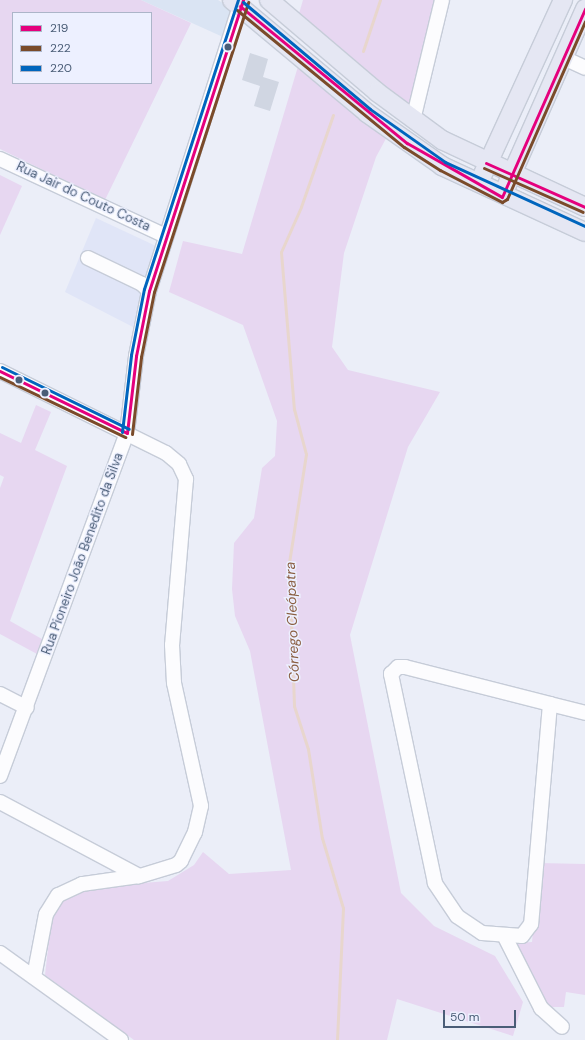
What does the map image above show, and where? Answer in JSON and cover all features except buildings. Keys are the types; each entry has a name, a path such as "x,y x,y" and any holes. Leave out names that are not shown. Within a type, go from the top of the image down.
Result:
{"main road":[{"path":"269,0 413,120 458,150 585,207"},
{"path":"478,186 487,163 563,0"},
{"path":"238,2 367,113 442,166 478,186 585,232"},
{"path":"502,197 585,9"}],"street":[{"path":"413,120 442,0"},
{"name":"Rua Pioneiro João Benedito da Silva","path":"0,776 27,708 127,432 136,356 149,291 238,2"},
{"path":"564,58 585,68"},
{"name":"Rua Jair do Couto Costa","path":"0,159 166,236"},
{"path":"88,258 142,284 149,291"},
{"path":"0,372 127,432 179,464 186,479 172,644 174,683 201,806 190,847 181,861 139,876 82,884 58,895 46,914 34,977"},
{"path":"550,704 532,924 522,936 505,937 468,926 435,883 391,674 398,667 404,667 550,704 585,713"},
{"path":"0,694 27,708"},
{"path":"0,802 139,876"},
{"path":"505,937 541,1008 562,1027"},
{"path":"0,953 121,1040"}],"shaded area":[{"path":"0,0 141,0 191,23 105,200 0,149"},
{"path":"141,0 218,0 232,9 223,37"},
{"path":"303,0 438,0 421,80 408,107 298,17"},
{"path":"299,63 389,133 376,157 344,253 332,347 348,370 440,392 408,447 350,635 401,893 434,926 495,956 523,1002 513,1036 397,999 387,1040 134,1040 45,975 52,914 62,896 80,888 168,881 194,865 203,852 229,874 291,870 250,651 235,616 232,589 234,543 254,518 262,468 275,456 277,421 243,325 169,292 183,241 242,254"},
{"path":"0,175 22,186 0,235"},
{"path":"96,218 156,246 133,327 65,292"},
{"path":"36,405 51,412 35,450 67,466 10,621 42,639 37,654 0,634 0,488 4,477 0,475 0,433 21,443"},
{"path":"539,863 585,864 585,995 566,992 564,1007 550,1007 537,991 515,943 532,942"}],"waterway":[{"name":"Córrego Cleópatra","path":"363,51 380,0"},
{"name":"Córrego Cleópatra","path":"333,115 301,207 281,252 294,409 306,454 289,562 294,706 308,749 322,838 343,908 337,1040"}],"transit line":[{"name":"220","path":"122,432 131,355 144,289 238,0"},
{"name":"219","path":"127,433 136,356 149,291 243,0"},
{"name":"220","path":"243,2 370,109 445,162 585,226"},
{"name":"222","path":"132,434 141,357 154,292 248,2"},
{"name":"219","path":"240,6 407,143 502,197 585,9"},
{"name":"222","path":"237,10 404,147 440,170 502,202 507,199 585,21"},
{"name":"219","path":"486,163 585,207"},
{"name":"222","path":"484,168 583,212"},
{"name":"220","path":"2,367 129,429"},
{"name":"219","path":"0,371 127,433"},
{"name":"222","path":"0,377 125,437"}]}
